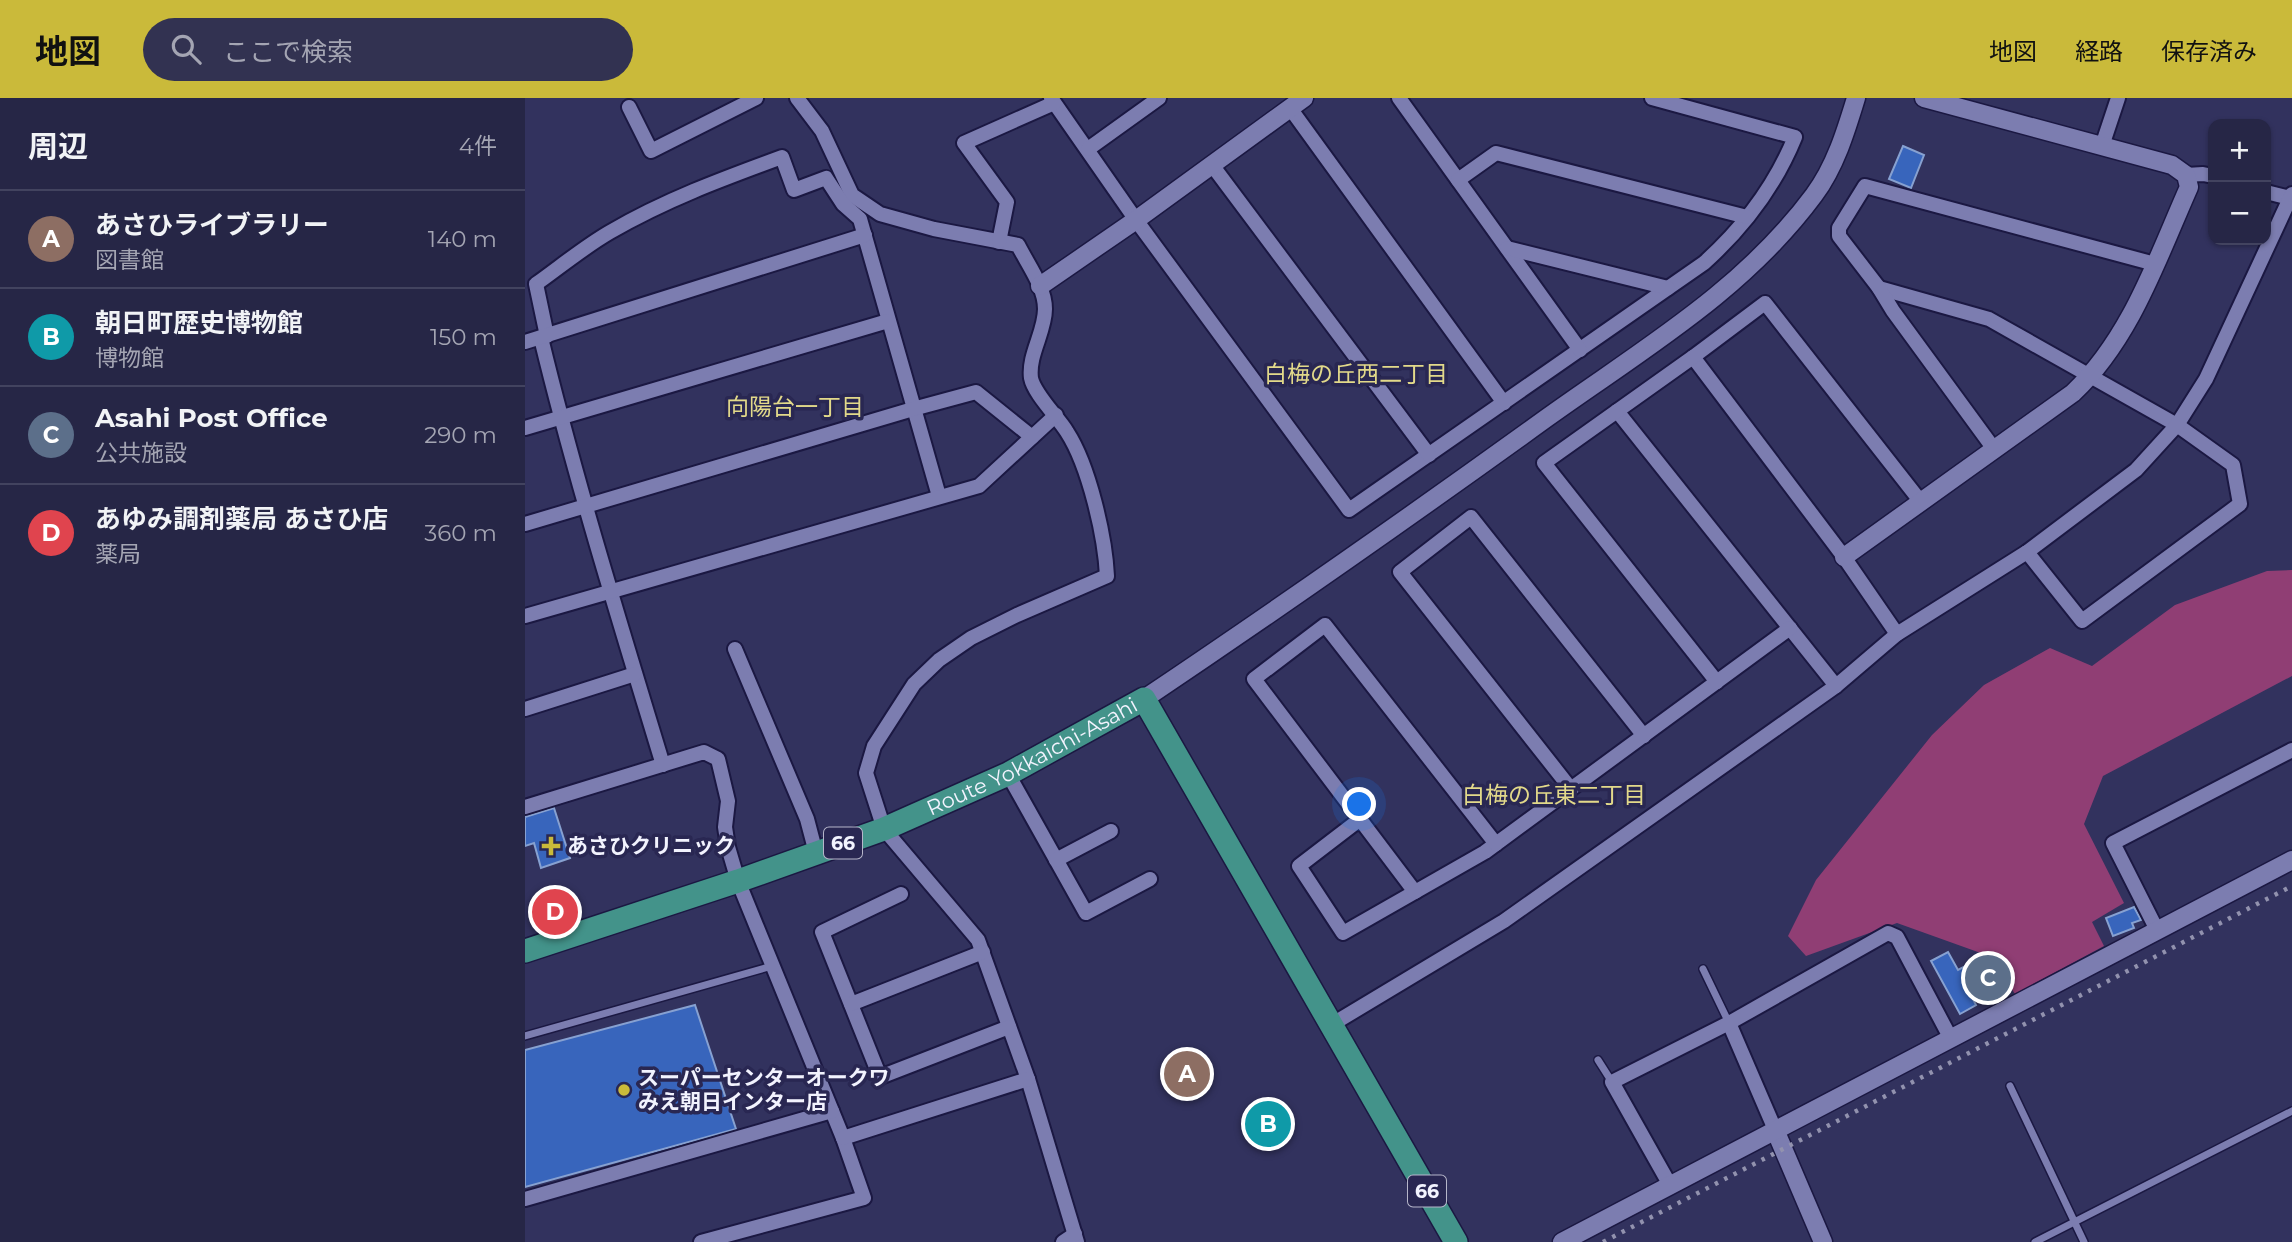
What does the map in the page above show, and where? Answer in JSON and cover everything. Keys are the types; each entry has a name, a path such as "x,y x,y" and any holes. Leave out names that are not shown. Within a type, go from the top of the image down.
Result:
{"main road":[{"name":"Route Yokkaichi-Asahi","path":"525,951 738,881 884,829 1008,774 1145,699 1456,1242"}],"street":[{"path":"629,107 651,151 756,98"},
{"path":"797,98 822,131 852,195 880,214 935,229 1018,246 1040,286 1045,310 1031,378 1036,390 1069,434 1085,470 1106,550 1107,576 1017,615 971,638 939,660 914,684 874,746 866,773 884,829 978,940 1028,1079 1072,1239"},
{"path":"1088,149 1159,98"},
{"path":"999,242 1007,202 964,143 1053,101 1136,220 1349,510 1713,255 1730,239 1783,167 1795,137 1652,98"},
{"path":"1145,699 1401,523 1725,291 1784,232 1816,192 1845,136 1856,98"},
{"path":"1924,98 2172,165 2186,175 2208,176"},
{"path":"2102,146 2118,98"},
{"path":"1404,100 1580,350"},
{"path":"1040,286 1297,103 1504,403"},
{"path":"1458,180 1496,153 1747,216"},
{"path":"663,765 561,418 536,284 608,233 688,191 782,157 794,190 826,178 843,204 860,219 939,496"},
{"path":"1212,165 1429,455"},
{"path":"1844,557 2073,393 2091,376 2132,314 2189,187 2186,175"},
{"path":"1994,449 1839,236 1839,228 1865,186 2155,264"},
{"path":"1331,1024 1504,921 1836,686 1897,634 2027,552 2136,470 2177,425 2206,379 2291,196 2271,193"},
{"path":"525,342 865,235"},
{"path":"1507,248 1668,288"},
{"path":"1879,288 1989,319 2177,425 2233,464 2240,504 2082,621 2027,552"},
{"path":"1717,682 1543,463 1765,303 1921,502"},
{"path":"525,428 888,321"},
{"path":"1693,357 1844,557 1897,634"},
{"path":"525,524 976,392 1032,437"},
{"path":"1617,411 1836,686"},
{"path":"525,617 979,486 1056,415"},
{"path":"1571,789 1400,572 1471,517 1644,736"},
{"path":"1415,892 1254,679 1325,625 1496,844"},
{"path":"1359,820 1299,866 1343,933 1496,844 1790,628"},
{"path":"735,649 807,819 815,853"},
{"path":"525,709 635,674"},
{"path":"2157,930 2113,843 2292,750"},
{"path":"525,807 703,752 718,759 729,801 726,837 738,881 843,1138 864,1198 706,1241"},
{"path":"1008,774 1086,912 1150,879"},
{"path":"1056,860 1111,831"},
{"path":"1562,1242 2292,860"},
{"path":"901,894 822,932 880,1077 1009,1027"},
{"path":"1670,1185 1612,1082 1729,1023 1888,933 1897,937 1950,1037"},
{"path":"851,1004 983,952"},
{"path":"1729,1023 1823,1242"},
{"path":"843,1138 1028,1079"},
{"path":"525,1199 832,1111"}],"lane":[{"path":"525,1036 772,966"},
{"path":"1703,969 1729,1023"},
{"path":"1598,1060 1612,1082"},
{"path":"2010,1086 2084,1242"},
{"path":"2035,1242 2292,1111"}],"shaded area":[{"path":"2292,570 2292,676 2103,776 2084,824 2124,903 2092,922 2104,946 2015,994 1989,956 1897,923 1806,956 1788,936 1816,880 1932,735 1984,685 2050,648 2092,666 2175,605 2267,571"}],"building":[{"path":"1903,146 1924,155 1911,188 1889,179"},
{"name":"あさひクリニック","path":"554,808 570,858 541,868 534,843 525,846 525,817"},
{"path":"2134,907 2141,920 2132,923 2134,928 2113,936 2106,918"},
{"path":"1948,952 1958,970 1983,957 1989,969 1993,966 2002,984 1973,999 1976,1005 1960,1014 1931,961"},
{"name":"スーパーセンターオークワ みえ朝日インター店","path":"695,1005 736,1129 525,1187 525,1050"}],"railway":[{"path":"1603,1242 2292,886"}],"place":[{"name":"あさひクリニック","path":"551,846"},
{"name":"あゆみ調剤薬局 あさひ店","path":"555,912"},
{"name":"Asahi Post Office","path":"1988,978"},
{"name":"あさひライブラリー","path":"1187,1074"},
{"name":"スーパーセンターオークワ みえ朝日インター店","path":"624,1090"},
{"name":"朝日町歴史博物館","path":"1268,1124"}],"district":[{"name":"白梅の丘西二丁目","path":"1356,374"},
{"name":"向陽台一丁目","path":"795,407"},
{"name":"白梅の丘東二丁目","path":"1554,795"}]}
